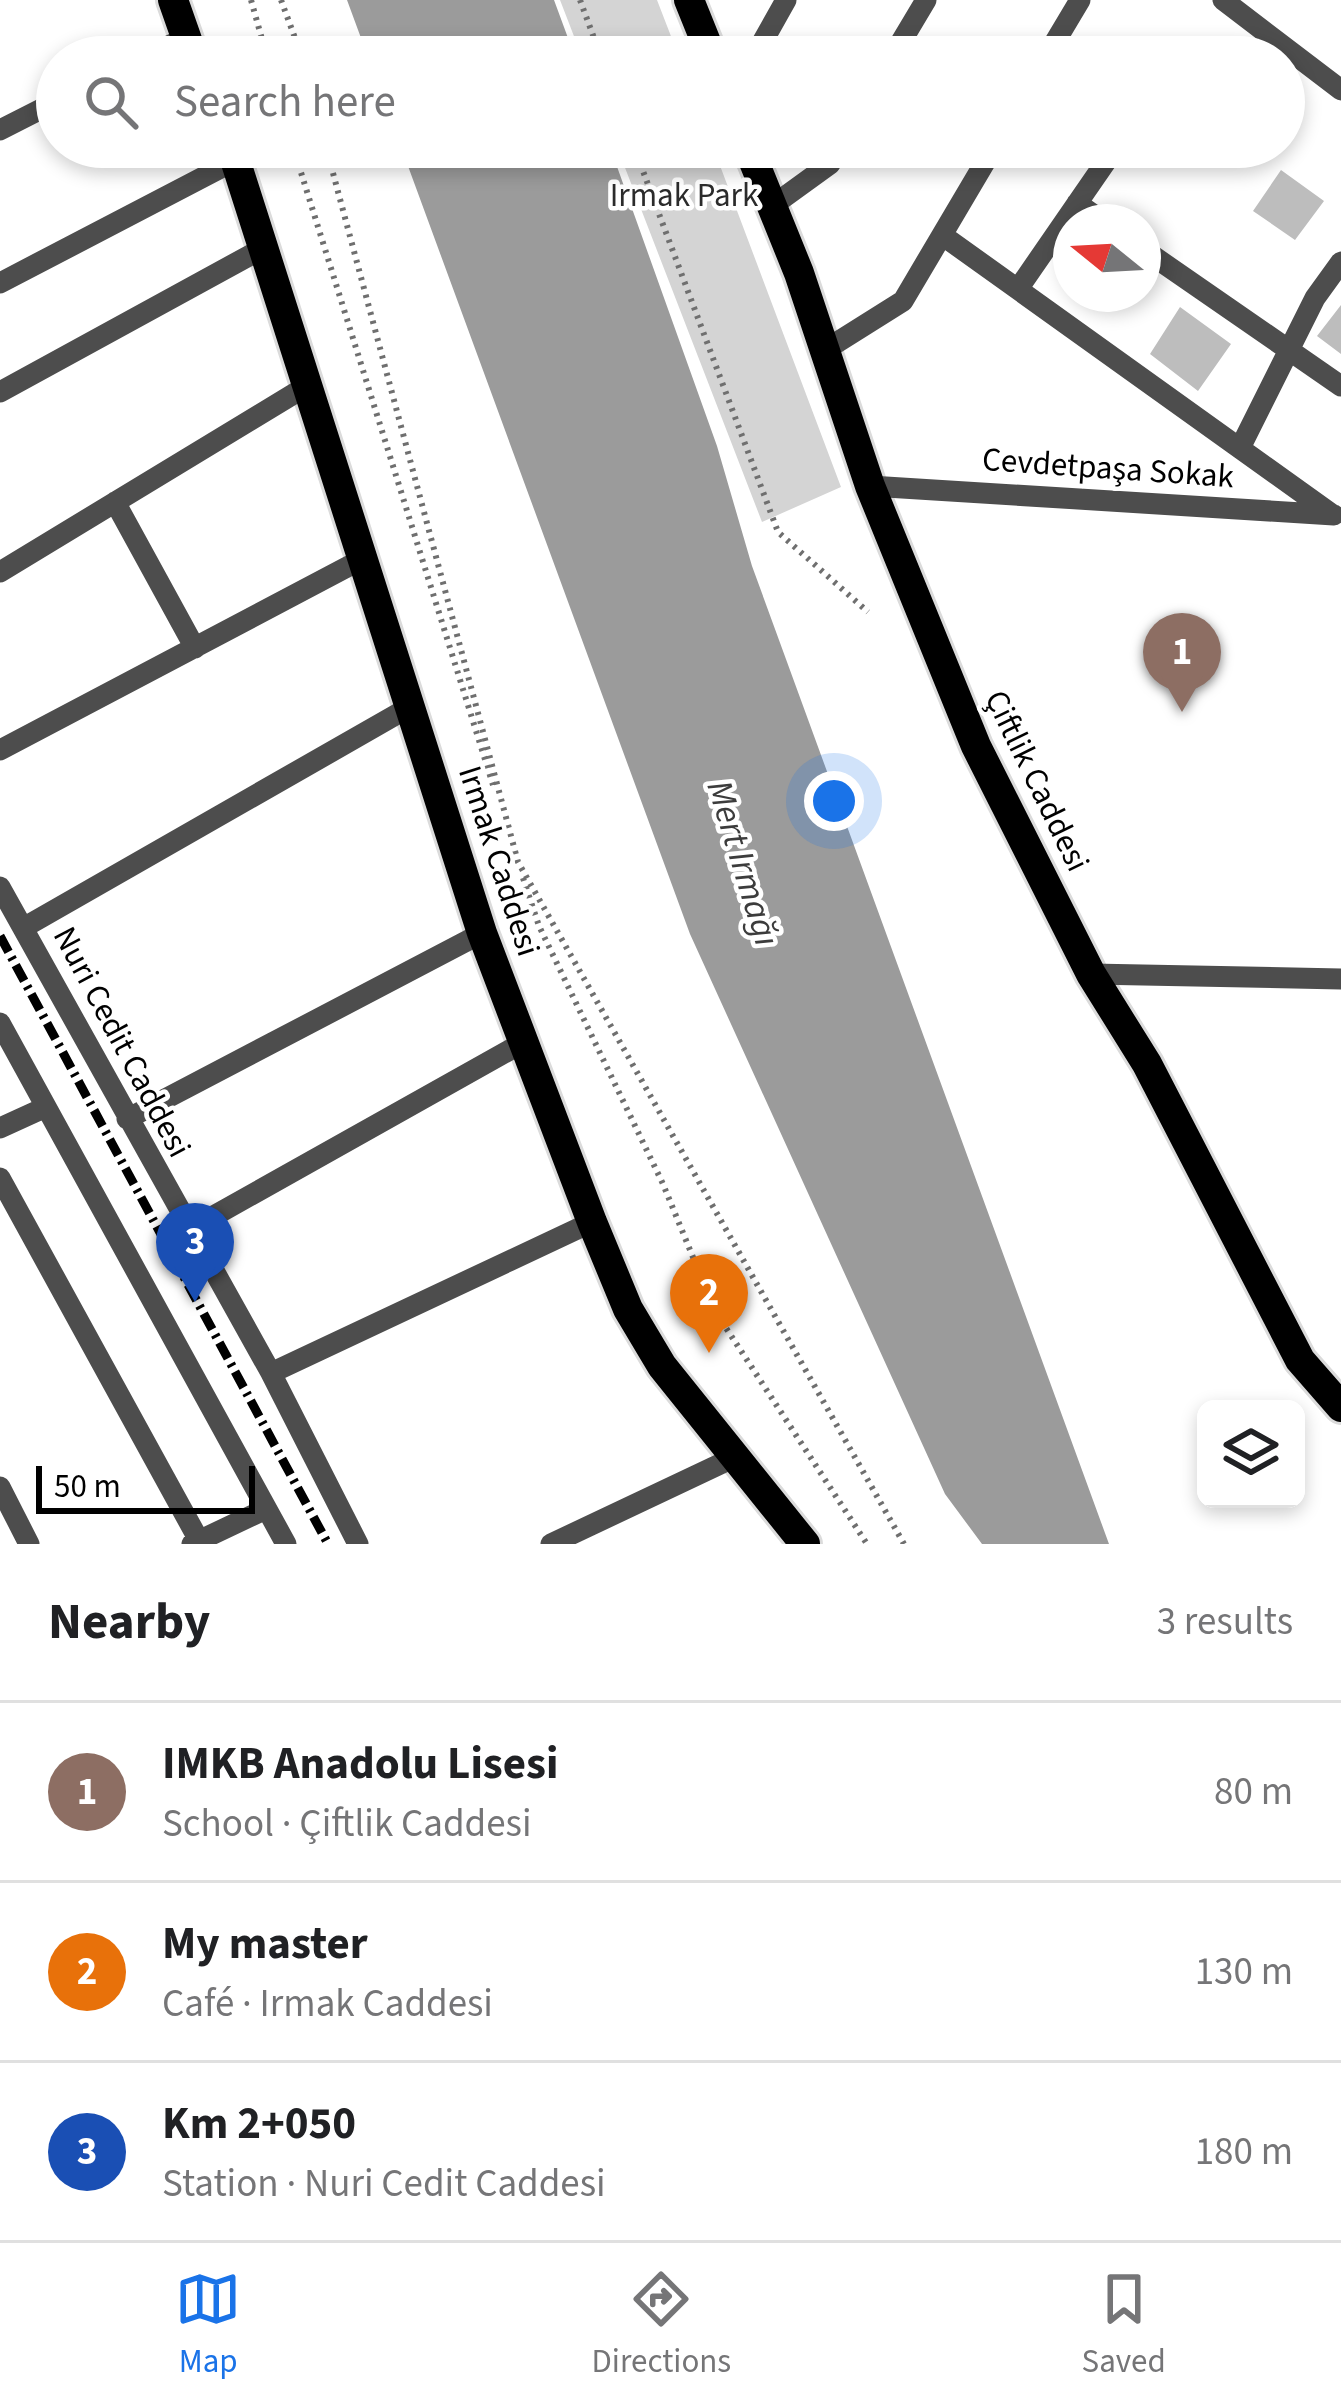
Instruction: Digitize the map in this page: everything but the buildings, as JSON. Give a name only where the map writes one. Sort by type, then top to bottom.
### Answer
[{"type":"main road","points":[[173,0],[185,36]]},
{"type":"main road","points":[[689,0],[704,36]]},
{"type":"main road","name":"Irmak Caddesi","points":[[238,168],[366,557],[482,933],[592,1222],[628,1309],[662,1366],[805,1544]]},
{"type":"main road","name":"Çiftlik Caddesi","points":[[757,168],[870,486],[976,746],[1090,974],[1147,1064],[1300,1360],[1341,1407]]},
{"type":"street","points":[[766,36],[787,0]]},
{"type":"street","points":[[905,36],[926,0]]},
{"type":"street","points":[[1059,36],[1080,0]]},
{"type":"street","points":[[1223,0],[1270,36]]},
{"type":"street","points":[[1305,63],[1341,90]]},
{"type":"street","points":[[0,130],[36,112]]},
{"type":"street","points":[[0,283],[206,168]]},
{"type":"street","points":[[772,206],[824,168]]},
{"type":"street","points":[[825,350],[903,301],[982,168]]},
{"type":"street","points":[[1018,289],[1101,168]]},
{"type":"street","points":[[942,235],[1337,515]]},
{"type":"street","points":[[0,392],[265,248]]},
{"type":"street","points":[[1161,261],[1341,386]]},
{"type":"street","points":[[1240,448],[1289,350],[1341,262]]},
{"type":"street","points":[[0,572],[310,384]]},
{"type":"street","name":"Cevdetpaşa Sokak","points":[[870,486],[1337,515]]},
{"type":"street","points":[[116,502],[195,648]]},
{"type":"street","points":[[0,750],[366,557]]},
{"type":"street","points":[[23,928],[413,705]]},
{"type":"street","name":"Nuri Cedit Caddesi","points":[[0,886],[187,1231],[271,1373],[358,1544]]},
{"type":"street","points":[[127,1119],[482,933]]},
{"type":"street","points":[[1090,974],[1341,979]]},
{"type":"street","points":[[0,1023],[286,1544]]},
{"type":"street","points":[[187,1231],[522,1043]]},
{"type":"street","points":[[0,1128],[46,1107]]},
{"type":"street","points":[[0,1178],[197,1543],[266,1509]]},
{"type":"street","points":[[271,1373],[592,1222]]},
{"type":"street","points":[[551,1544],[735,1457]]},
{"type":"street","points":[[0,1487],[29,1544]]},
{"type":"path","points":[[251,0],[261,36]]},
{"type":"path","points":[[281,0],[294,36]]},
{"type":"path","points":[[580,0],[593,36]]},
{"type":"path","points":[[299,168],[539,926],[663,1184],[715,1311],[867,1544]]},
{"type":"path","points":[[332,168],[518,862],[904,1544]]},
{"type":"path","points":[[642,168],[778,532],[868,612]]},
{"type":"green space","points":[[560,0],[657,0],[671,36],[574,36]]},
{"type":"green space","name":"Irmak Park","points":[[625,168],[721,168],[841,487],[762,522]]},
{"type":"water","points":[[347,0],[554,0],[567,36],[360,36]]},
{"type":"water","name":"Mert Irmağı","points":[[409,168],[618,168],[717,446],[752,566],[1109,1544],[982,1544],[945,1494],[690,934]]},
{"type":"railway","points":[[0,936],[328,1544]]},
{"type":"place","name":"IMKB Anadolu Lisesi","points":[[1182,712]]},
{"type":"place","name":"Km 2+050","points":[[195,1302]]},
{"type":"place","name":"My master","points":[[709,1353]]}]
